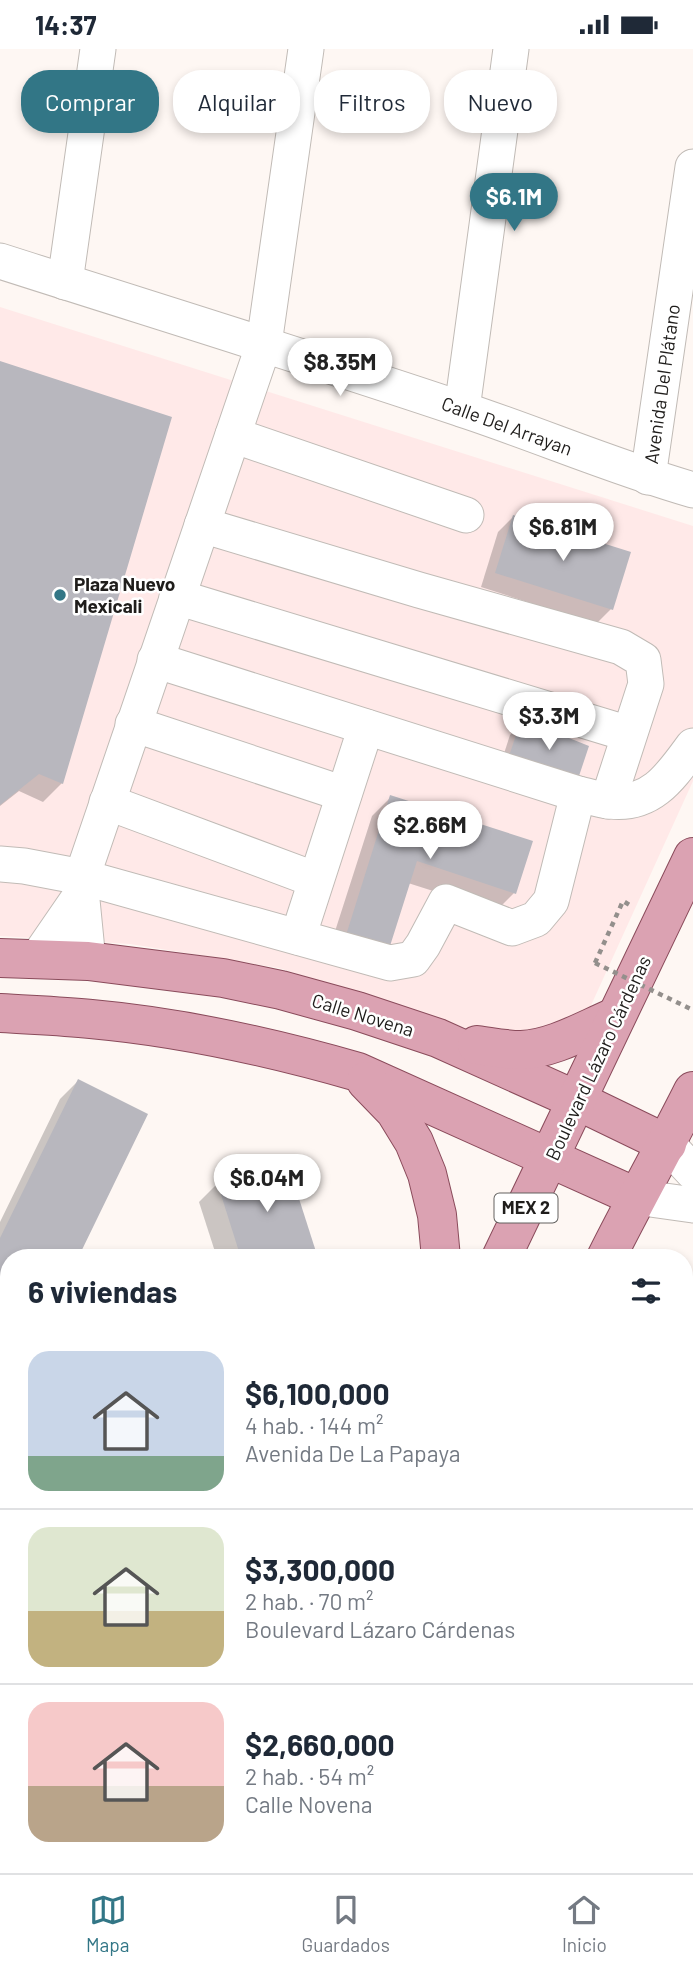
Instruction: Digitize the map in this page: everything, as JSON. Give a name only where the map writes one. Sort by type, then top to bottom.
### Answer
[{"type":"main road","name":"Boulevard Lázaro Cárdenas","points":[[506,1249],[693,857]]},
{"type":"main road","name":"Calle Novena","points":[[19,958],[88,961],[223,978],[357,1011],[438,1038],[667,1144]]},
{"type":"main road","points":[[0,992],[53,990],[72,980],[88,961]]},
{"type":"main road","points":[[0,1013],[92,1019],[185,1032],[358,1072],[636,1197]]},
{"type":"main road","points":[[438,1038],[524,1050],[550,1044],[615,1017]]},
{"type":"main road","points":[[358,1072],[395,1111],[414,1142],[427,1174],[437,1215],[440,1249]]},
{"type":"main road","points":[[610,1249],[693,1091]]},
{"type":"street","points":[[65,282],[98,49]]},
{"type":"street","points":[[88,961],[82,886],[107,802],[264,344],[306,49]]},
{"type":"street","points":[[462,409],[511,49]]},
{"type":"street","name":"Avenida Del Plátano","points":[[648,477],[693,167]]},
{"type":"street","name":"Calle Del Arrayan","points":[[0,261],[462,409],[648,477],[693,489]]},
{"type":"street","points":[[233,435],[466,516]]},
{"type":"street","points":[[0,865],[24,866],[82,886],[298,937],[390,963],[413,959],[424,945],[446,902],[512,928],[536,919],[551,901],[593,797],[629,734],[646,684],[643,660],[621,647],[202,525]]},
{"type":"street","points":[[177,597],[629,734]]},
{"type":"street","points":[[155,660],[593,797],[623,802],[652,794],[669,779],[693,746]]},
{"type":"street","points":[[134,724],[344,794]]},
{"type":"street","points":[[298,937],[366,727]]},
{"type":"street","points":[[107,802],[316,880]]},
{"type":"street","points":[[19,958],[82,886]]},
{"type":"street","name":"Calle Novena","points":[[667,1144],[693,1172]]},
{"type":"street","points":[[636,1197],[693,1205]]},
{"type":"path","points":[[622,901],[596,963],[693,1010]]},
{"type":"shaded area","points":[[0,307],[693,526],[693,781],[588,1012],[503,1040],[279,968],[130,944],[0,936]]},
{"type":"building","name":"Plaza Nuevo Mexicali","points":[[0,361],[172,417],[63,784],[39,774],[0,805]]},
{"type":"building","points":[[513,515],[631,552],[613,610],[495,573]]},
{"type":"building","points":[[520,723],[554,732],[589,746],[577,782],[508,759]]},
{"type":"building","points":[[390,795],[533,841],[516,894],[417,861],[390,946],[347,932]]},
{"type":"building","points":[[78,1079],[148,1114],[82,1249],[0,1249],[0,1238]]},
{"type":"building","points":[[286,1158],[315,1249],[238,1249],[217,1182]]},
{"type":"place","name":"Plaza Nuevo Mexicali","points":[[60,595]]}]
